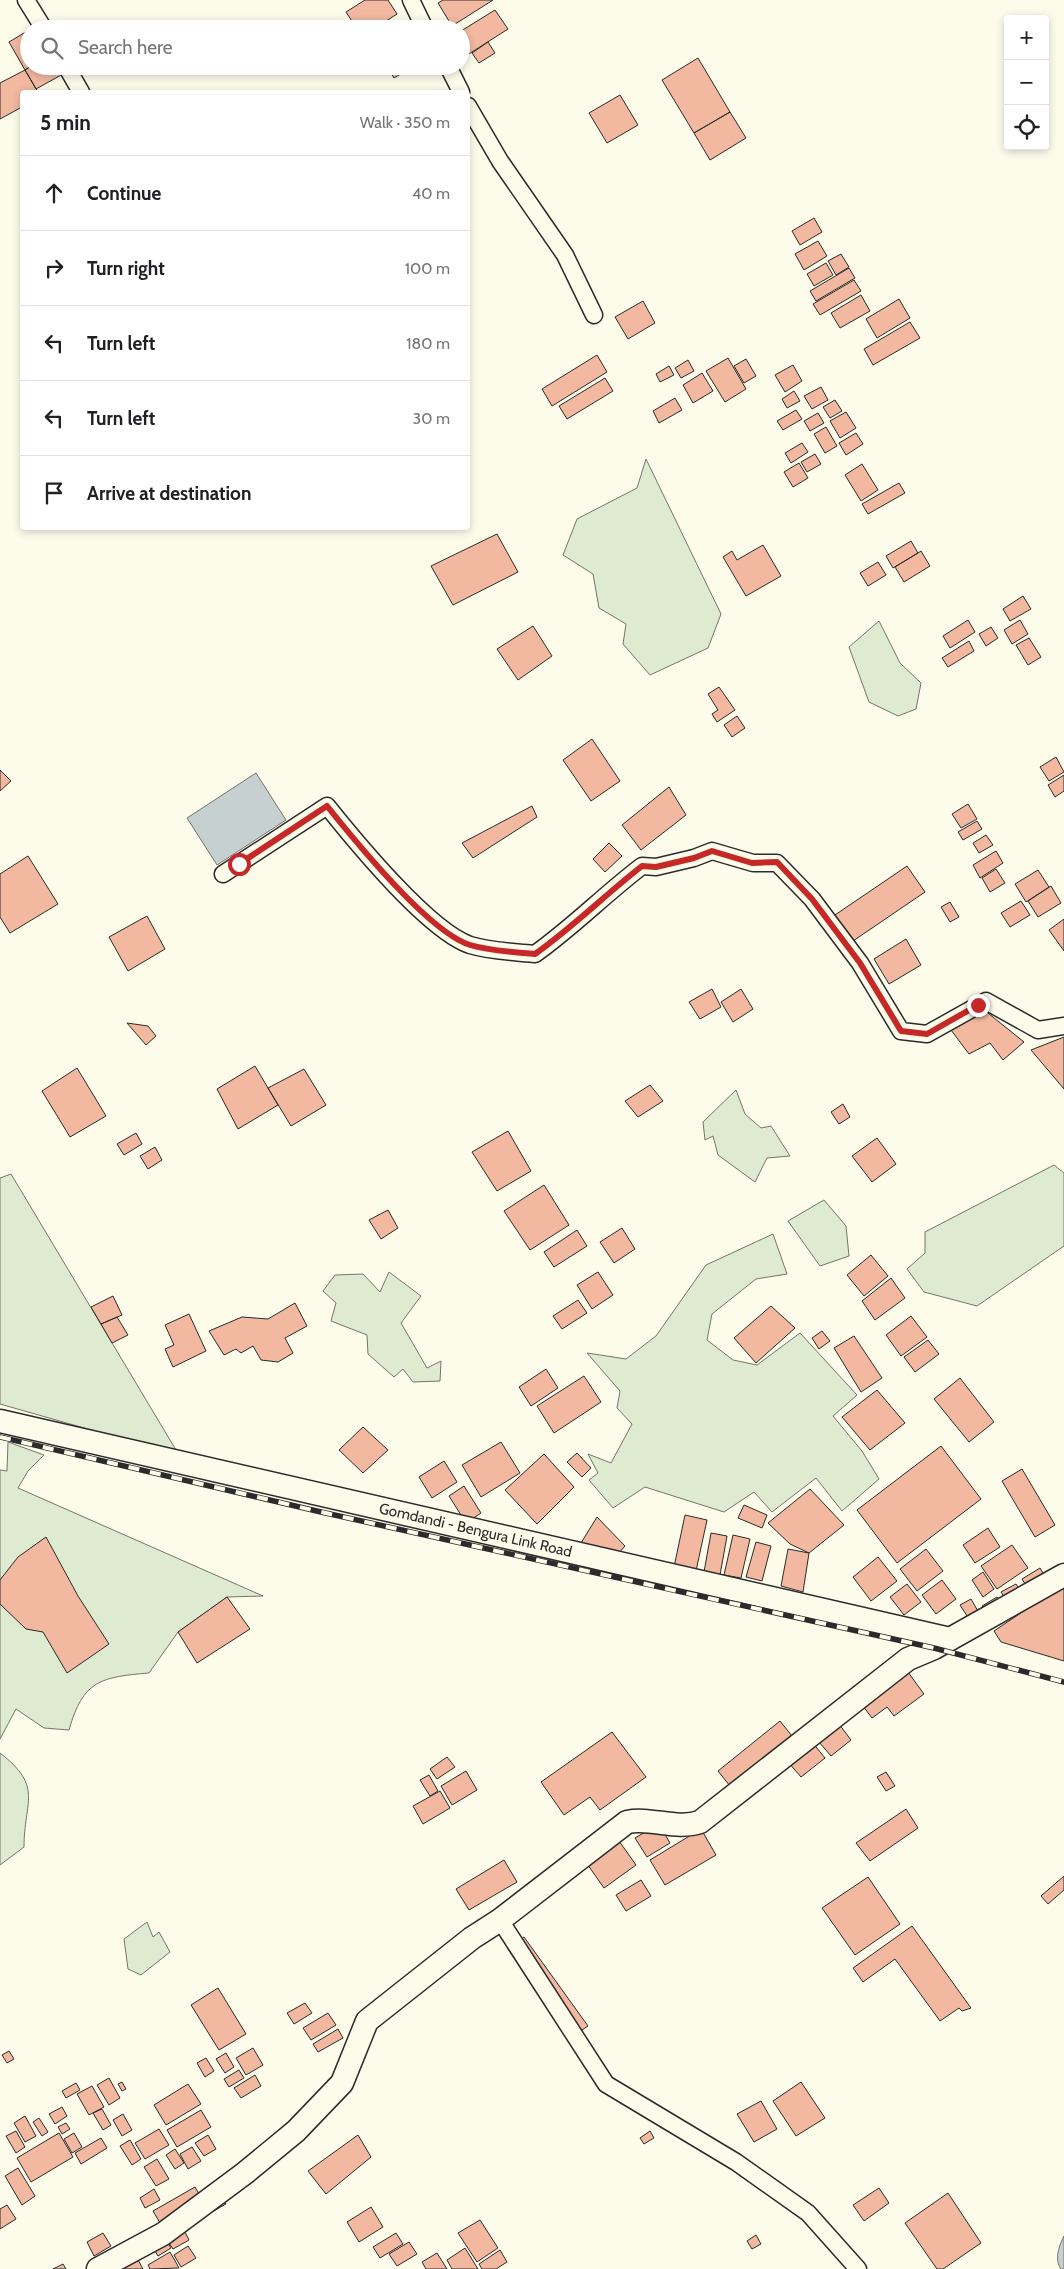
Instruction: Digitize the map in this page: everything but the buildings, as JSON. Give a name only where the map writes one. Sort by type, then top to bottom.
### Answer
[{"type":"main road","name":"Gomdandi - Bengura Link Road","points":[[0,1421],[950,1639]]},
{"type":"main road","points":[[98,2269],[163,2234],[245,2173],[296,2131],[342,2083],[368,2021],[472,1938],[500,1920],[626,1822],[636,1820],[684,1825],[700,1822],[908,1659],[950,1639],[1064,1575]]},
{"type":"street","points":[[26,0],[38,20]]},
{"type":"street","points":[[411,0],[421,20]]},
{"type":"street","points":[[71,75],[80,90]]},
{"type":"street","points":[[452,75],[460,90]]},
{"type":"street","points":[[470,109],[500,161],[565,255],[594,314]]},
{"type":"street","points":[[222,874],[327,806],[360,847],[422,912],[450,934],[469,945],[535,954],[560,936],[609,892],[642,866],[656,867],[694,858],[712,851],[752,863],[777,862],[812,899],[860,963],[901,1031],[927,1034],[986,1001],[1038,1030],[1064,1026]]},
{"type":"street","points":[[500,1920],[606,2084],[736,2162],[808,2213],[858,2269]]},
{"type":"green space","points":[[646,459],[721,614],[708,648],[650,675],[623,644],[626,624],[599,608],[593,574],[563,555],[577,519],[637,488]]},
{"type":"green space","points":[[879,621],[900,663],[921,683],[916,709],[898,716],[869,702],[849,647]]},
{"type":"green space","points":[[736,1090],[745,1114],[761,1128],[771,1126],[790,1156],[767,1158],[755,1182],[718,1155],[713,1136],[705,1140],[703,1122]]},
{"type":"green space","points":[[1054,1165],[1064,1173],[1064,1246],[977,1306],[924,1292],[907,1269],[925,1253],[925,1232]]},
{"type":"green space","points":[[11,1174],[179,1455],[0,1404],[0,1178]]},
{"type":"green space","points":[[824,1200],[846,1226],[849,1256],[820,1266],[788,1221]]},
{"type":"green space","points":[[773,1234],[787,1274],[756,1279],[712,1314],[707,1340],[733,1360],[757,1365],[800,1333],[857,1395],[833,1416],[862,1451],[879,1479],[842,1511],[816,1478],[772,1512],[754,1492],[724,1512],[645,1487],[613,1508],[589,1480],[598,1473],[588,1454],[611,1463],[632,1424],[617,1408],[620,1391],[587,1353],[626,1359],[656,1336],[706,1265]]},
{"type":"green space","points":[[389,1272],[421,1296],[401,1323],[427,1368],[441,1361],[440,1381],[413,1382],[403,1369],[394,1377],[368,1354],[367,1335],[331,1321],[336,1303],[323,1291],[335,1275],[363,1274],[380,1292]]},
{"type":"green space","points":[[8,1442],[44,1455],[28,1471],[18,1488],[263,1596],[227,1597],[178,1632],[149,1673],[118,1677],[96,1684],[81,1701],[74,1713],[69,1730],[44,1728],[16,1709],[0,1739],[0,1470],[7,1471]]},
{"type":"green space","points":[[0,1753],[14,1765],[22,1776],[27,1786],[28,1806],[24,1847],[0,1865]]},
{"type":"green space","points":[[147,1922],[153,1937],[159,1932],[170,1952],[141,1975],[128,1969],[124,1939]]},
{"type":"shaded area","points":[[256,773],[286,820],[217,865],[187,818]]},
{"type":"shaded area","points":[[1064,2236],[1064,2269],[1061,2269],[1058,2257],[1059,2248]]},
{"type":"railway","points":[[0,1437],[321,1512],[934,1648],[1064,1682]]},
{"type":"route","points":[[239,864],[327,806],[360,847],[422,912],[450,934],[469,945],[535,954],[560,936],[609,892],[642,866],[656,867],[694,858],[712,851],[752,863],[777,862],[812,899],[860,963],[901,1031],[927,1034],[978,1005]]}]
